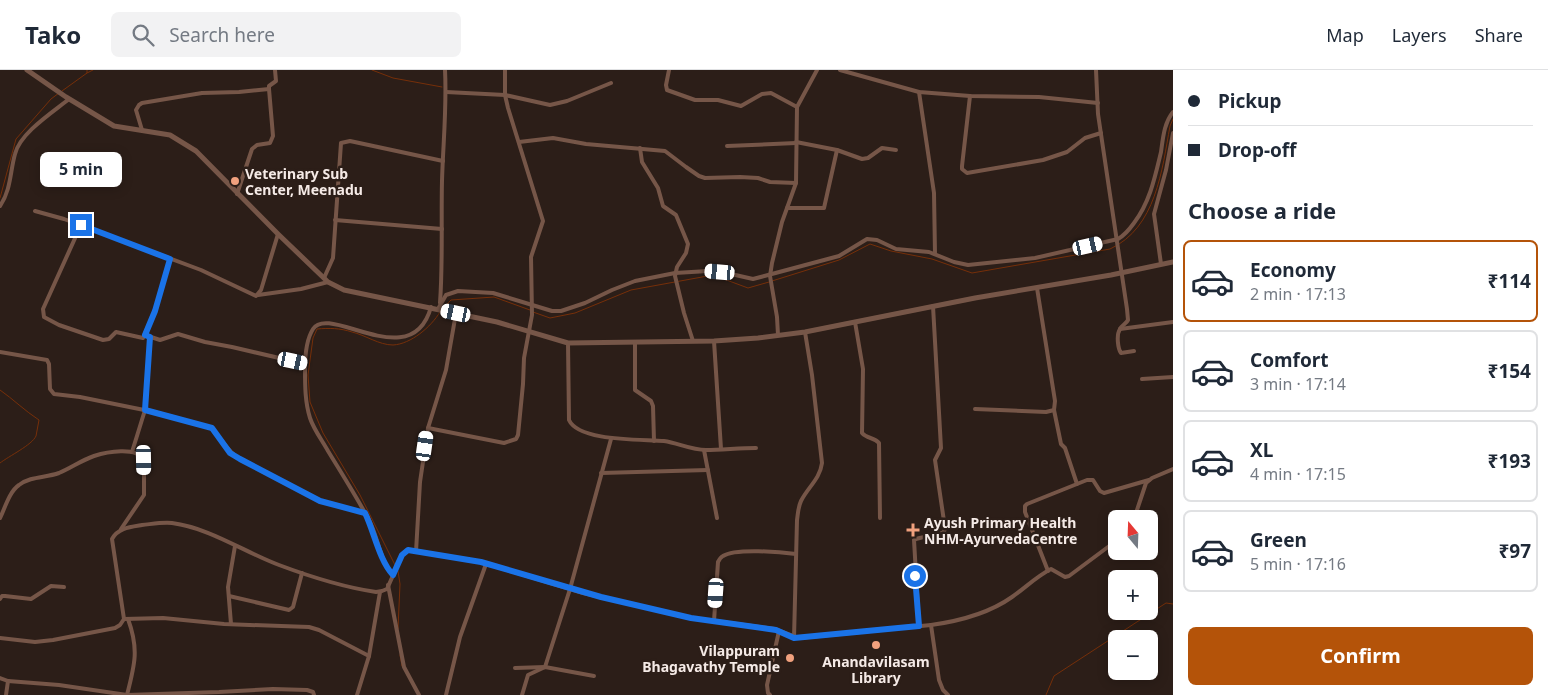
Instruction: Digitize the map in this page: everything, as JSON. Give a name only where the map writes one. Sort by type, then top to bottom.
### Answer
[{"type":"street","points":[[27,70],[114,126],[170,135],[188,145],[326,280],[344,290],[497,322],[568,343],[714,341],[806,332],[933,306],[1173,262]]},
{"type":"street","points":[[237,194],[252,148],[269,143],[273,137],[268,89],[276,81],[275,70]]},
{"type":"street","points":[[440,309],[445,70]]},
{"type":"street","points":[[428,428],[504,443],[516,439],[522,400],[523,363],[532,315],[531,257],[543,222],[505,95],[505,70]]},
{"type":"street","points":[[668,70],[667,90],[695,100],[718,100],[741,106],[762,94],[771,93],[797,107]]},
{"type":"street","points":[[778,335],[770,275],[775,247],[796,182],[797,107],[817,70]]},
{"type":"street","points":[[840,70],[919,92],[970,96],[1039,97],[1098,103]]},
{"type":"street","points":[[1096,70],[1101,133],[1118,240],[1128,320],[1118,334],[1120,352],[1134,352]]},
{"type":"street","points":[[446,92],[505,95],[550,105],[567,101],[612,83]]},
{"type":"street","points":[[142,130],[136,110],[142,103],[202,92],[238,92],[268,89]]},
{"type":"street","points":[[919,92],[934,193],[935,254]]},
{"type":"street","points":[[970,96],[962,166],[967,173],[1043,160],[1066,152],[1084,138],[1101,133]]},
{"type":"street","points":[[0,206],[5,198],[12,177],[15,153],[18,146],[46,117],[68,98]]},
{"type":"street","points":[[440,309],[446,295],[458,291],[493,293],[552,311],[570,309],[635,282],[676,274],[708,272],[731,274],[753,279],[839,256],[867,239],[877,240],[896,249],[929,252],[961,264],[984,264],[1035,258],[1118,240],[1126,234],[1147,203],[1154,183],[1166,126],[1173,112]]},
{"type":"street","points":[[1161,264],[1154,214],[1166,170],[1173,133]]},
{"type":"street","points":[[519,142],[553,138],[586,144],[666,151],[686,167],[705,178],[758,178],[770,182],[796,182]]},
{"type":"street","points":[[326,280],[332,258],[340,152],[343,142],[350,141],[443,161]]},
{"type":"street","points":[[727,146],[796,142],[837,150],[866,159],[882,148],[896,150]]},
{"type":"street","points":[[640,148],[642,162],[658,188],[663,206],[676,215],[688,244],[686,253],[676,267],[676,285],[693,341]]},
{"type":"street","points":[[787,208],[824,208],[837,150]]},
{"type":"street","points":[[35,211],[81,225],[201,270],[254,296],[301,289],[326,280]]},
{"type":"street","points":[[335,220],[442,229]]},
{"type":"street","points":[[81,225],[43,309],[43,315],[59,325],[103,340],[108,339],[116,332],[141,339],[145,335],[155,311],[170,259]]},
{"type":"street","points":[[258,296],[278,234]]},
{"type":"street","points":[[1037,288],[1055,401],[1054,410],[1061,444],[1065,448],[1077,484]]},
{"type":"street","points":[[919,626],[914,540],[920,537],[940,535],[944,532],[945,528],[935,460],[941,448],[933,306]]},
{"type":"street","points":[[393,573],[383,558],[365,513],[314,426],[305,395],[305,364],[312,329],[317,325],[323,323],[338,325],[380,336],[397,338],[409,335],[417,330],[427,320],[431,307]]},
{"type":"street","points":[[416,552],[420,482],[428,428],[446,370],[456,313]]},
{"type":"street","points":[[855,322],[863,369],[862,433],[864,436],[876,439],[879,443],[880,518]]},
{"type":"street","points":[[1120,329],[1173,322]]},
{"type":"street","points":[[794,638],[799,507],[806,492],[821,473],[822,464],[806,332]]},
{"type":"street","points":[[145,335],[163,340],[178,334],[205,342],[232,346],[305,364]]},
{"type":"street","points":[[132,452],[145,410],[150,337]]},
{"type":"street","points":[[714,341],[721,449]]},
{"type":"street","points":[[635,342],[635,390],[651,401],[653,406],[654,441]]},
{"type":"street","points":[[568,343],[569,420],[578,430],[611,439],[671,443],[704,450],[756,448]]},
{"type":"street","points":[[0,352],[48,361],[50,389],[54,394],[80,397],[145,410],[212,428],[230,453],[240,459],[320,501],[365,513]]},
{"type":"street","points":[[1142,379],[1173,378]]},
{"type":"street","points":[[975,409],[1046,412],[1054,410]]},
{"type":"street","points":[[522,695],[528,675],[545,667],[570,589],[611,439]]},
{"type":"street","points":[[704,450],[717,518]]},
{"type":"street","points":[[0,518],[13,491],[26,480],[57,473],[96,455],[139,453],[144,460],[144,495],[111,542],[126,619],[135,644],[136,656],[127,695]]},
{"type":"street","points":[[1048,571],[1025,512],[1025,506],[1087,480],[1093,480],[1100,491],[1104,493],[1148,480],[1173,468]]},
{"type":"street","points":[[601,473],[708,470]]},
{"type":"street","points":[[1137,510],[1148,480]]},
{"type":"street","points":[[120,531],[131,527],[173,523],[199,529],[277,564],[302,573],[335,584],[380,592],[385,590],[402,555],[407,550],[486,564],[570,589],[691,618],[779,631],[794,638],[957,621],[991,610],[1010,599],[1048,571],[1054,570],[1065,577],[1068,576],[1108,547]]},
{"type":"street","points":[[231,624],[229,575],[235,546]]},
{"type":"street","points":[[714,621],[718,562],[723,556],[733,553],[756,552],[796,554]]},
{"type":"street","points":[[446,695],[460,637],[486,564]]},
{"type":"street","points":[[229,596],[289,610],[293,607],[302,573]]},
{"type":"street","points":[[388,585],[404,667],[419,695]]},
{"type":"street","points":[[0,599],[2,596],[31,599],[50,586],[64,586]]},
{"type":"street","points":[[357,695],[369,656],[380,592]]},
{"type":"street","points":[[0,638],[34,642],[53,640],[115,628],[126,619],[163,618],[231,624],[309,627],[319,630],[369,656]]},
{"type":"street","points":[[931,625],[939,680],[943,690],[948,695]]},
{"type":"street","points":[[770,695],[767,685],[779,631]]},
{"type":"street","points":[[515,668],[545,667],[594,676]]},
{"type":"street","points":[[0,678],[8,681],[59,685],[127,695],[273,689],[307,690],[313,692],[314,695]]},
{"type":"street","points":[[6,695],[8,681]]},
{"type":"waterway","points":[[62,91],[87,73],[87,70]]},
{"type":"waterway","points":[[87,73],[93,70]]},
{"type":"waterway","points":[[372,70],[393,78],[442,87]]},
{"type":"waterway","points":[[0,198],[16,139],[51,99],[59,93]]},
{"type":"waterway","points":[[772,281],[839,260],[870,244],[891,251],[932,259],[972,273],[1110,249],[1138,227],[1147,212],[1160,179],[1173,119]]},
{"type":"waterway","points":[[533,312],[550,318],[575,313],[631,290],[713,275],[748,288],[769,282]]},
{"type":"waterway","points":[[442,309],[451,300],[494,297],[530,310]]},
{"type":"waterway","points":[[396,567],[360,495],[323,433],[310,402],[308,375],[313,338],[317,329],[334,329],[357,333],[383,343],[400,344],[420,334],[440,312]]},
{"type":"waterway","points":[[0,390],[39,420],[34,439],[0,463]]},
{"type":"waterway","points":[[398,571],[400,584],[398,629]]},
{"type":"waterway","points":[[1046,695],[1054,676],[1166,603],[1173,604]]},
{"type":"waterway","points":[[400,655],[402,666]]},
{"type":"place","name":"Veterinary Sub Center, Meenadu","points":[[235,181]]},
{"type":"place","name":"Ayush Primary Health NHM-AyurvedaCentre","points":[[913,530]]},
{"type":"place","name":"Anandavilasam Library","points":[[876,645]]},
{"type":"place","name":"Vilappuram Bhagavathy Temple","points":[[790,658]]},
{"type":"route","points":[[81,225],[170,259],[155,311],[145,335],[150,337],[145,410],[212,428],[222,444],[234,456],[320,501],[365,513],[383,558],[393,575],[402,555],[408,550],[481,562],[583,592],[691,618],[776,630],[794,638],[919,626],[915,576]]}]
